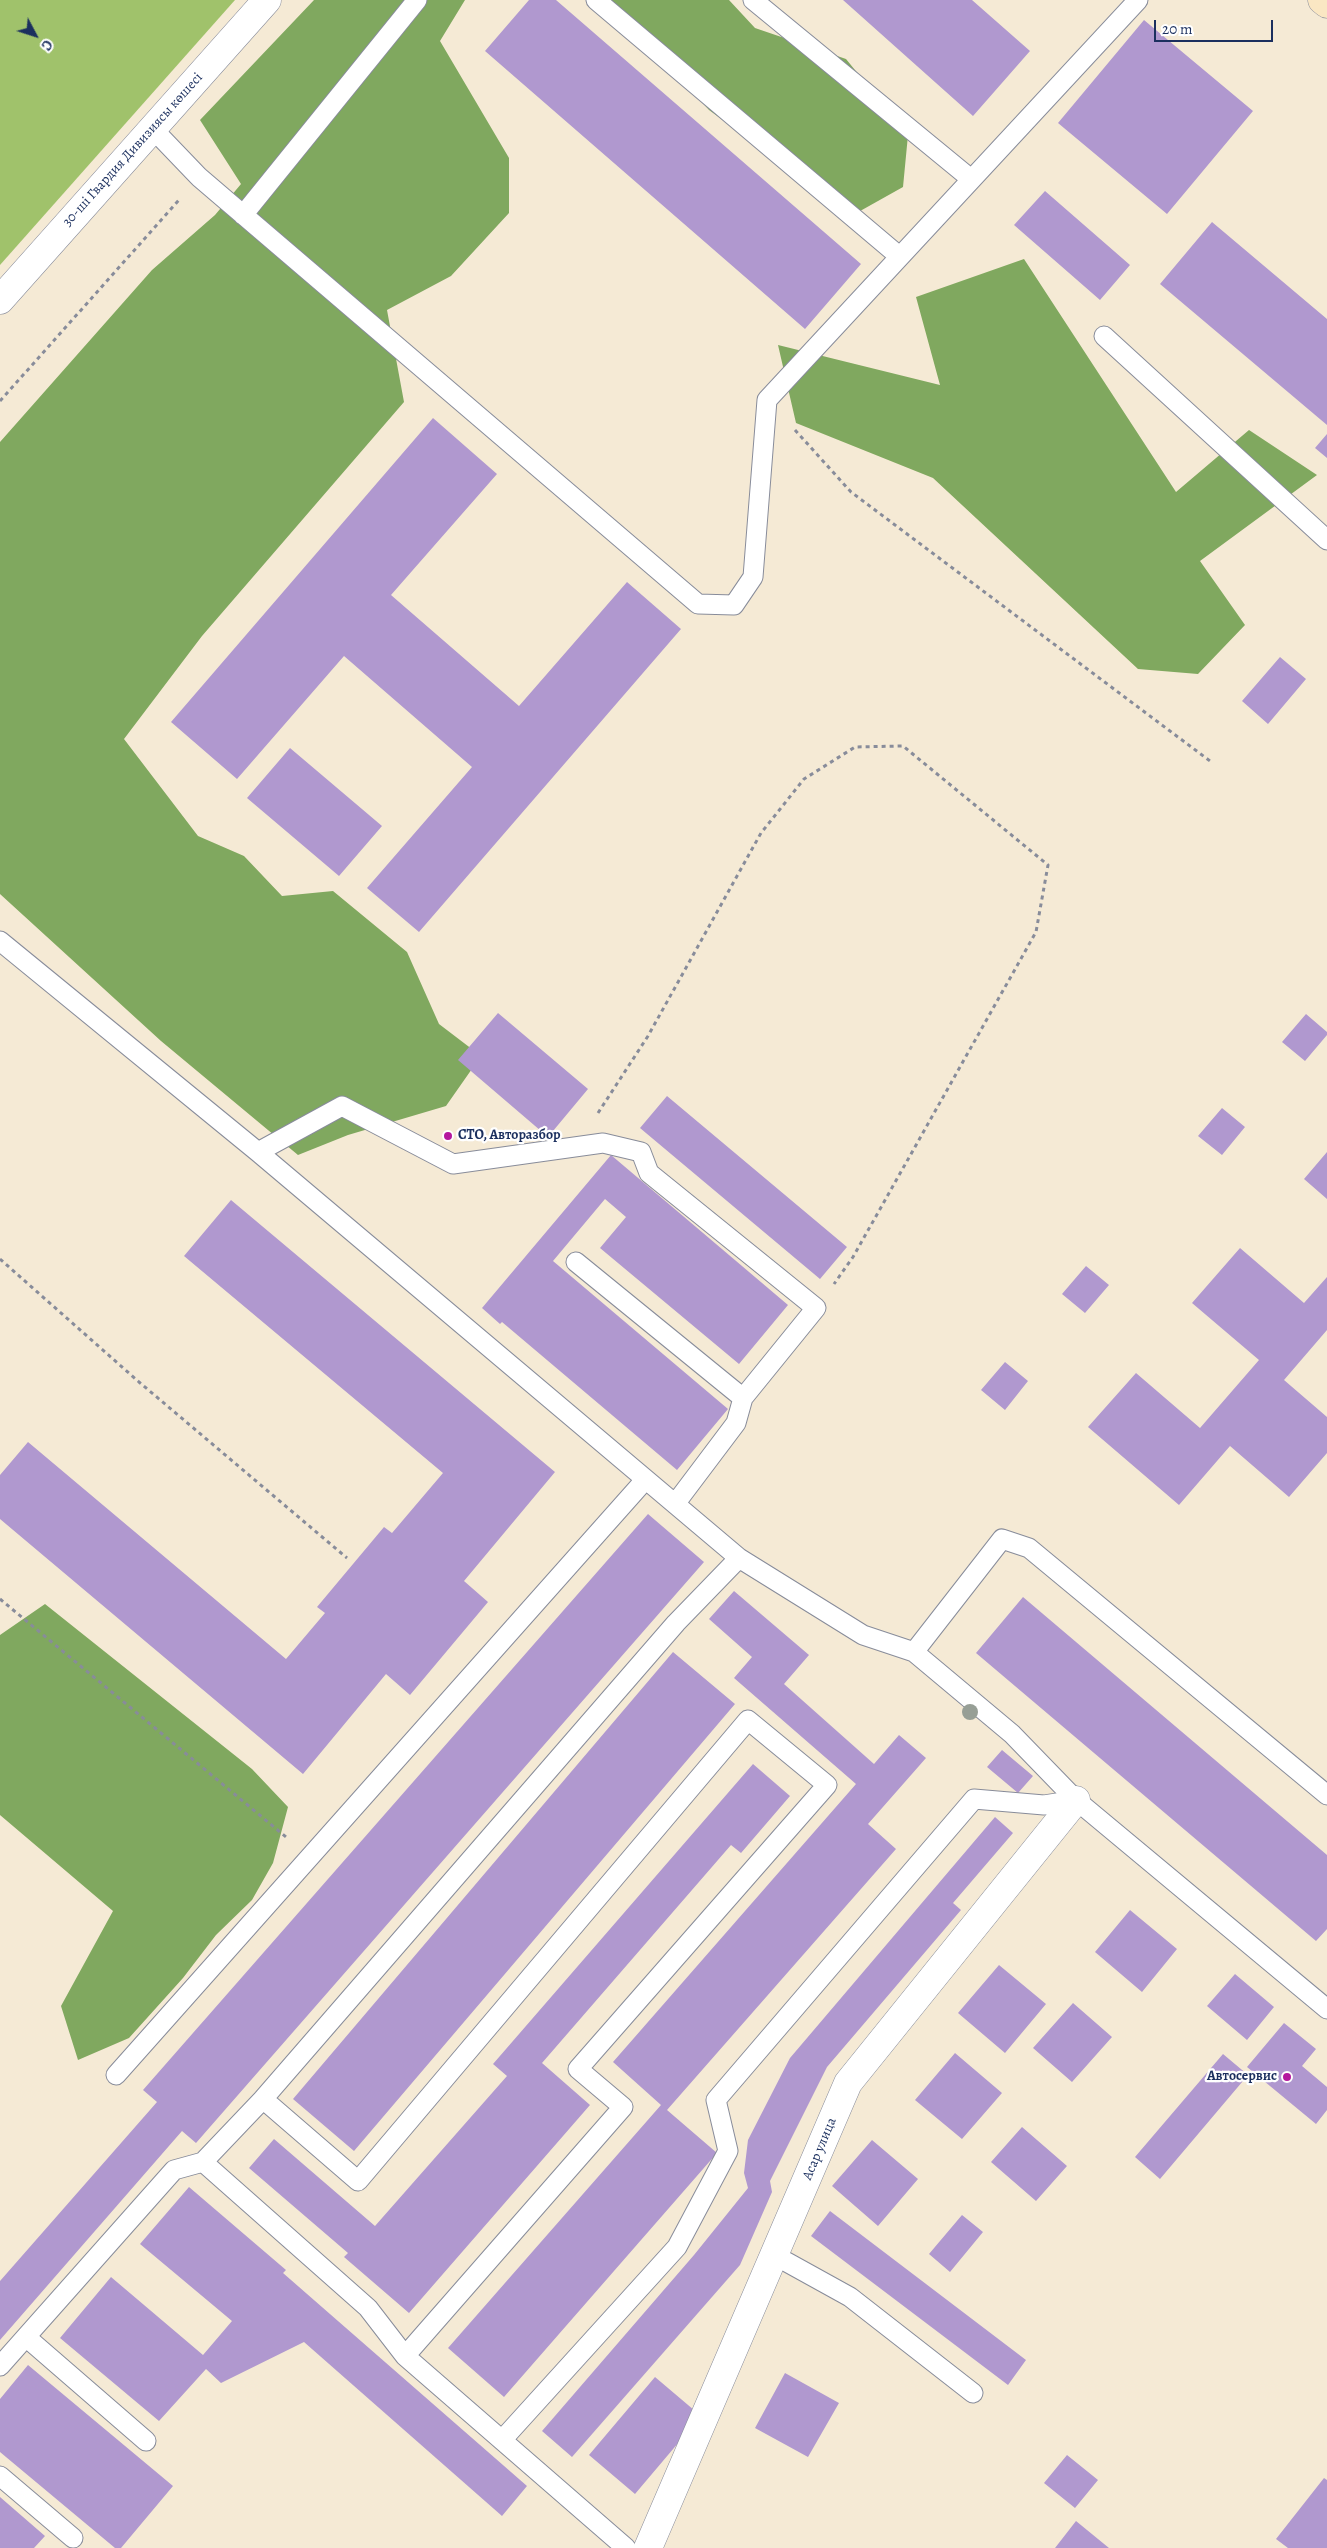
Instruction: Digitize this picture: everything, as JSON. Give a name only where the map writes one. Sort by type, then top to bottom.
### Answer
[{"type":"main road","points":[[1322,0],[1327,4]]},
{"type":"street","name":"30-ші Гвардия Дивизиясы көшесі","points":[[0,300],[267,0]]},
{"type":"street","name":"Асар улица","points":[[648,2548],[848,2083],[1076,1800]]},
{"type":"lane","points":[[243,214],[417,0]]},
{"type":"lane","points":[[596,0],[899,256]]},
{"type":"lane","points":[[753,0],[971,179]]},
{"type":"lane","points":[[152,128],[199,177],[698,604],[734,605],[753,577],[767,400],[1138,0]]},
{"type":"lane","points":[[1104,336],[1327,540]]},
{"type":"lane","points":[[0,941],[258,1152],[739,1558],[863,1635],[914,1652],[1012,1734],[1076,1800],[1327,2009]]},
{"type":"lane","points":[[258,1152],[342,1106],[453,1164],[603,1143],[641,1152],[649,1173],[816,1308],[743,1398],[736,1423],[675,1504]]},
{"type":"lane","points":[[576,1262],[743,1398]]},
{"type":"lane","points":[[116,2075],[645,1480]]},
{"type":"lane","points":[[914,1652],[1002,1539],[1029,1548],[1327,1795]]},
{"type":"lane","points":[[0,2366],[174,2170],[203,2162],[262,2099],[676,1623],[739,1558]]},
{"type":"lane","points":[[262,2099],[358,2181],[748,1720],[827,1785],[578,2069],[624,2107],[405,2356]]},
{"type":"lane","points":[[502,2440],[677,2247],[728,2151],[716,2100],[974,1799],[1044,1805],[1076,1800]]},
{"type":"lane","points":[[203,2162],[368,2308],[405,2356],[626,2548]]},
{"type":"lane","points":[[774,2255],[850,2297],[973,2393]]},
{"type":"lane","points":[[26,2337],[146,2440]]},
{"type":"lane","points":[[0,2476],[72,2538]]},
{"type":"path","points":[[0,401],[199,177]]},
{"type":"path","points":[[767,400],[851,492],[1210,761]]},
{"type":"path","points":[[577,1147],[648,1036],[761,833],[804,779],[855,747],[903,746],[1048,866],[1036,932],[853,1257],[816,1308]]},
{"type":"path","points":[[0,1258],[139,1382],[347,1558]]},
{"type":"path","points":[[0,1599],[310,1857]]},
{"type":"green space","points":[[0,0],[235,0],[0,265]]},
{"type":"green space","points":[[314,0],[465,0],[440,41],[509,158],[509,213],[451,276],[387,310],[404,402],[202,636],[124,739],[198,836],[244,856],[282,896],[333,891],[407,952],[439,1024],[481,1056],[446,1106],[348,1135],[298,1155],[161,1041],[0,894],[0,442],[152,270],[215,215],[241,184],[200,120]]},
{"type":"green space","points":[[608,0],[729,0],[755,28],[846,59],[908,135],[903,187],[853,215],[709,110]]},
{"type":"green space","points":[[1024,259],[1176,492],[1249,430],[1317,475],[1200,561],[1245,625],[1198,674],[1138,669],[933,478],[796,423],[778,345],[940,385],[916,297]]},
{"type":"green space","points":[[45,1604],[252,1769],[288,1807],[273,1863],[252,1900],[216,1935],[183,1978],[129,2038],[78,2060],[61,2006],[113,1911],[0,1815],[0,1635]]},
{"type":"building","points":[[529,0],[556,0],[861,264],[805,329],[485,51]]},
{"type":"building","points":[[843,0],[972,0],[1030,51],[973,116]]},
{"type":"building","points":[[1144,20],[1253,111],[1167,214],[1058,123]]},
{"type":"building","points":[[1045,191],[1130,265],[1100,300],[1014,225]]},
{"type":"building","points":[[1212,222],[1327,319],[1327,425],[1160,284]]},
{"type":"building","points":[[433,418],[497,474],[391,595],[519,706],[627,582],[681,629],[419,932],[367,888],[472,767],[344,656],[237,779],[171,722]]},
{"type":"building","points":[[1327,434],[1327,458],[1315,448]]},
{"type":"building","points":[[1280,657],[1306,679],[1268,724],[1242,701]]},
{"type":"building","points":[[290,748],[382,826],[339,876],[247,798]]},
{"type":"building","points":[[498,1013],[588,1089],[548,1137],[458,1060]]},
{"type":"building","points":[[1306,1014],[1327,1032],[1327,1035],[1305,1061],[1282,1042]]},
{"type":"building","points":[[667,1096],[847,1247],[820,1279],[640,1128]]},
{"type":"building","points":[[1222,1108],[1245,1127],[1222,1155],[1198,1136]]},
{"type":"building","points":[[1327,1152],[1327,1199],[1304,1179]]},
{"type":"building","points":[[611,1155],[788,1305],[739,1364],[600,1248],[626,1217],[605,1199],[553,1261],[728,1409],[677,1470],[502,1322],[500,1324],[482,1308]]},
{"type":"building","points":[[231,1200],[555,1472],[464,1581],[488,1602],[410,1695],[386,1674],[303,1774],[0,1519],[0,1475],[28,1442],[286,1659],[325,1613],[317,1607],[384,1527],[392,1533],[443,1473],[184,1256]]},
{"type":"building","points":[[1240,1248],[1304,1303],[1327,1277],[1327,1330],[1284,1380],[1327,1417],[1327,1453],[1289,1497],[1230,1446],[1179,1505],[1088,1427],[1136,1373],[1200,1428],[1259,1360],[1192,1303]]},
{"type":"building","points":[[1086,1266],[1109,1285],[1085,1313],[1062,1294]]},
{"type":"building","points":[[1005,1362],[1028,1381],[1005,1410],[981,1390]]},
{"type":"building","points":[[648,1514],[704,1562],[196,2143],[182,2131],[0,2340],[0,2281],[157,2102],[143,2090]]},
{"type":"building","points":[[734,1591],[809,1655],[784,1684],[874,1764],[899,1735],[926,1758],[868,1824],[896,1849],[667,2110],[717,2153],[504,2397],[448,2348],[661,2105],[613,2062],[856,1784],[734,1678],[752,1657],[709,1619]]},
{"type":"building","points":[[1023,1597],[1327,1855],[1327,1929],[1316,1941],[976,1653]]},
{"type":"building","points":[[673,1652],[735,1704],[354,2151],[293,2099]]},
{"type":"building","points":[[1002,1750],[1033,1776],[1018,1793],[987,1767]]},
{"type":"building","points":[[753,1764],[790,1796],[741,1853],[731,1845],[542,2063],[590,2105],[409,2313],[344,2257],[348,2253],[249,2168],[274,2139],[375,2226],[507,2076],[493,2064]]},
{"type":"building","points":[[995,1817],[1013,1833],[953,1903],[961,1910],[827,2067],[770,2181],[772,2192],[740,2265],[572,2457],[542,2431],[694,2255],[748,2188],[744,2173],[748,2140],[790,2058]]},
{"type":"building","points":[[1130,1910],[1177,1949],[1142,1992],[1095,1952]]},
{"type":"building","points":[[999,1965],[1046,2004],[1005,2053],[958,2013]]},
{"type":"building","points":[[1235,1974],[1274,2007],[1247,2040],[1207,2006]]},
{"type":"building","points":[[1073,2003],[1112,2037],[1072,2082],[1033,2048]]},
{"type":"building","name":"Автосервис","points":[[1284,2023],[1316,2049],[1302,2066],[1327,2087],[1327,2110],[1316,2124],[1247,2067]]},
{"type":"building","points":[[955,2053],[1002,2093],[962,2139],[915,2100]]},
{"type":"building","points":[[1223,2054],[1248,2075],[1160,2179],[1135,2157]]},
{"type":"building","points":[[1022,2127],[1067,2166],[1036,2201],[991,2162]]},
{"type":"building","points":[[872,2140],[918,2179],[878,2226],[832,2186]]},
{"type":"building","points":[[189,2187],[286,2270],[283,2273],[527,2486],[502,2516],[304,2342],[221,2383],[206,2369],[159,2421],[60,2338],[111,2277],[203,2355],[232,2321],[140,2244]]},
{"type":"building","points":[[830,2211],[1026,2360],[1008,2385],[811,2236]]},
{"type":"building","points":[[962,2215],[983,2232],[950,2272],[929,2254]]},
{"type":"building","points":[[28,2365],[173,2486],[121,2548],[115,2548],[0,2452],[0,2399]]},
{"type":"building","points":[[785,2373],[839,2403],[808,2457],[755,2428]]},
{"type":"building","points":[[655,2377],[701,2416],[635,2494],[589,2455]]},
{"type":"building","points":[[1067,2455],[1098,2480],[1075,2508],[1044,2483]]},
{"type":"building","points":[[1324,2478],[1327,2480],[1327,2548],[1288,2548],[1276,2539]]},
{"type":"building","points":[[0,2497],[45,2536],[34,2548],[0,2548]]},
{"type":"building","points":[[1076,2521],[1109,2548],[1055,2548]]},
{"type":"place","name":"СТО, Авторазбор","points":[[448,1136]]},
{"type":"place","name":"Автосервис","points":[[1287,2077]]}]
